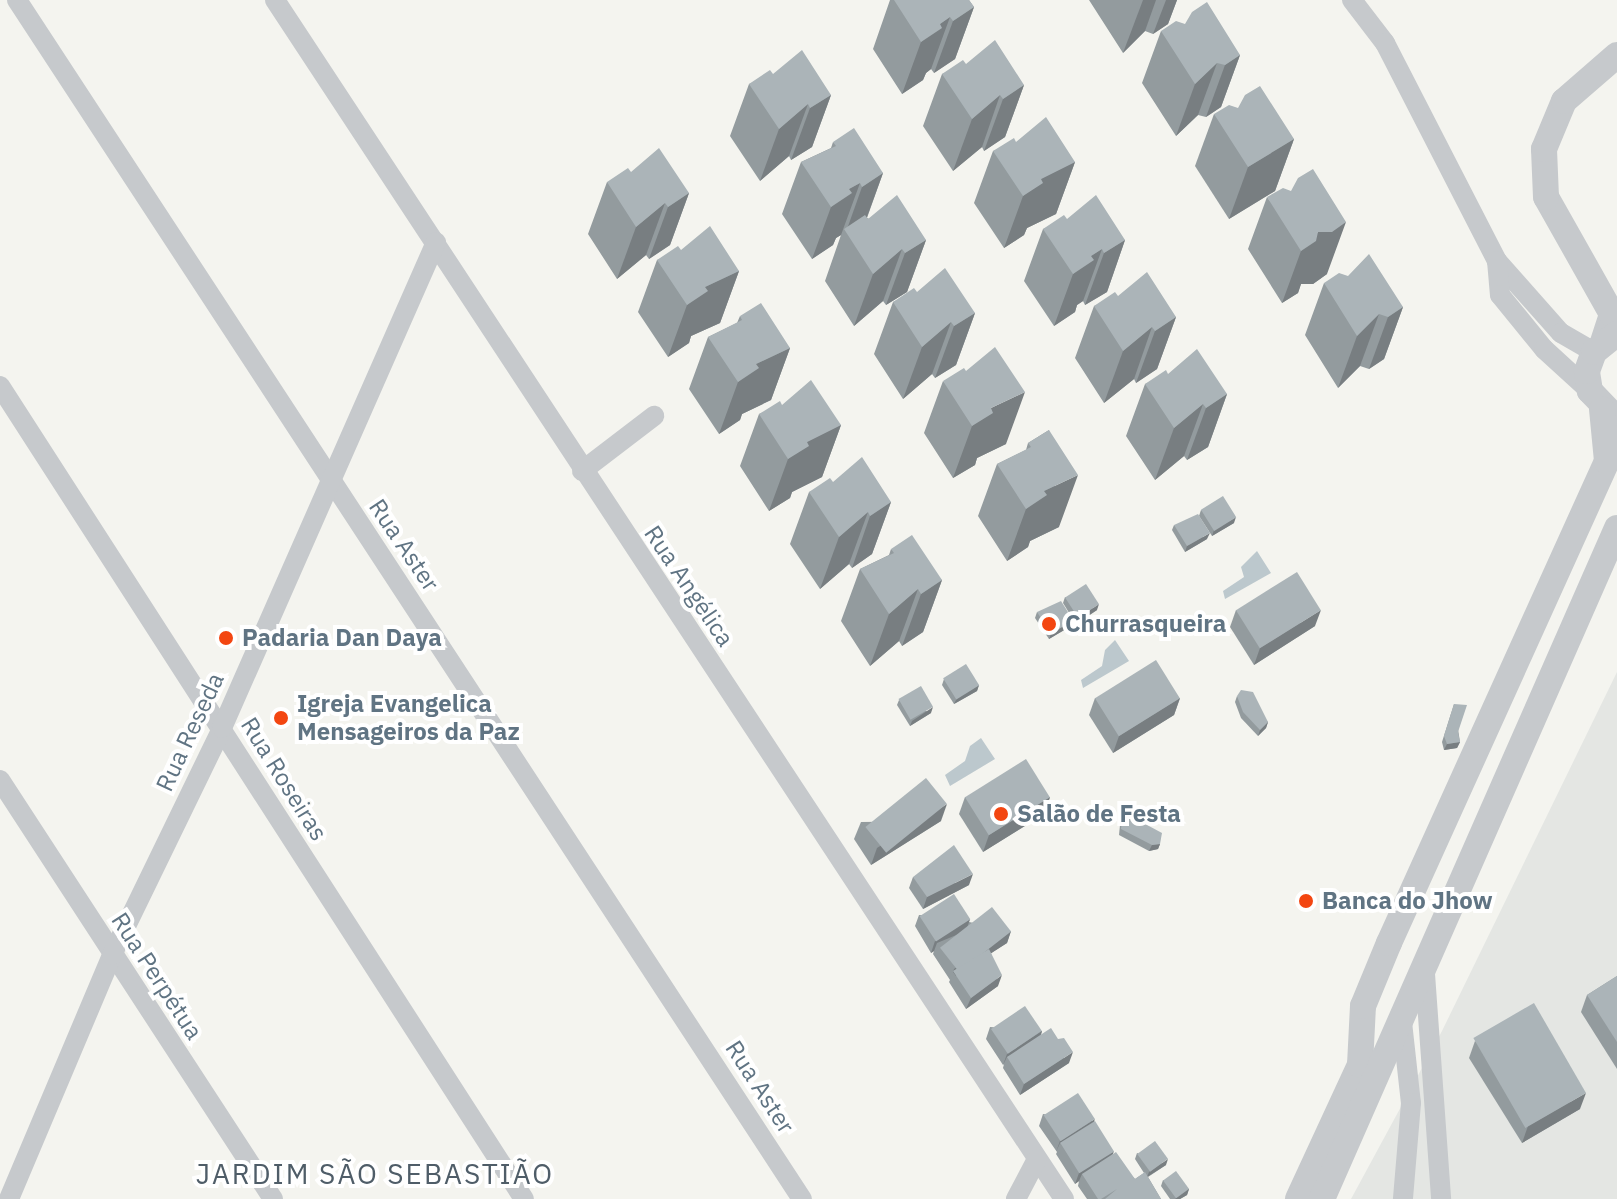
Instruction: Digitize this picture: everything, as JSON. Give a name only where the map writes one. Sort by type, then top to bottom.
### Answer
[{"type":"street","name":"Rua Aster","points":[[17,0],[802,1199]]},
{"type":"street","name":"Rua Angélica","points":[[275,0],[436,242],[582,471],[1064,1199]]},
{"type":"street","points":[[1352,0],[1385,43],[1497,261],[1561,333],[1605,343]]},
{"type":"street","points":[[1612,70],[1572,116],[1558,159],[1559,194],[1617,284]]},
{"type":"street","points":[[1298,1199],[1360,1065],[1363,1006],[1607,461],[1603,406],[1587,371],[1605,343],[1612,314],[1546,197],[1544,149],[1564,101],[1612,70]]},
{"type":"street","name":"Rua Reseda","points":[[10,1199],[112,955],[222,728],[328,479],[436,242]]},
{"type":"street","points":[[1497,261],[1500,295],[1544,349],[1603,406]]},
{"type":"street","name":"Rua Roseiras","points":[[0,386],[222,728],[255,788],[524,1199]]},
{"type":"street","points":[[582,471],[654,416]]},
{"type":"street","points":[[1322,1199],[1425,974],[1617,528]]},
{"type":"street","name":"Rua Perpétua","points":[[0,780],[273,1199]]},
{"type":"street","points":[[1425,974],[1441,1199]]},
{"type":"street","points":[[1363,1006],[1402,1022]]},
{"type":"street","points":[[1402,1022],[1411,1103],[1403,1199]]},
{"type":"street","points":[[1016,1199],[1037,1159]]},
{"type":"street","points":[[0,1183],[10,1199]]},
{"type":"shaded area","points":[[1257,551],[1271,573],[1225,599],[1223,591],[1244,577],[1241,567]]},
{"type":"shaded area","points":[[1115,640],[1129,661],[1083,688],[1081,680],[1102,666],[1105,650]]},
{"type":"shaded area","points":[[1617,672],[1617,1199],[1351,1199],[1442,1031]]},
{"type":"shaded area","points":[[981,738],[995,759],[950,786],[945,775],[965,761],[970,746]]},
{"type":"building","points":[[894,0],[969,0],[974,7],[953,21],[950,17],[940,24],[942,28],[921,42]]},
{"type":"building","points":[[1207,2],[1240,55],[1225,65],[1217,63],[1195,84],[1161,31],[1176,21],[1185,24],[1192,12]]},
{"type":"building","points":[[995,40],[1024,85],[1003,99],[1000,95],[972,119],[942,74],[963,60],[966,64]]},
{"type":"building","points":[[802,50],[831,95],[810,108],[808,104],[779,129],[749,84],[770,70],[773,74]]},
{"type":"building","points":[[1260,86],[1294,139],[1248,167],[1214,114],[1229,105],[1238,108],[1245,95]]},
{"type":"building","points":[[1046,117],[1075,162],[1041,179],[1043,183],[1023,196],[993,151],[1014,138],[1016,142]]},
{"type":"building","points":[[854,128],[883,173],[862,187],[860,183],[849,189],[852,193],[831,207],[801,162],[836,146],[833,142]]},
{"type":"building","points":[[659,148],[689,193],[668,207],[665,203],[636,227],[607,182],[628,168],[631,172]]},
{"type":"building","points":[[1313,169],[1346,222],[1332,232],[1318,232],[1316,241],[1301,251],[1267,197],[1283,188],[1291,191],[1298,178]]},
{"type":"building","points":[[897,195],[926,240],[905,253],[902,249],[873,274],[844,229],[865,215],[868,219]]},
{"type":"building","points":[[1096,195],[1125,240],[1104,253],[1102,249],[1091,256],[1094,260],[1073,274],[1043,229],[1064,215],[1067,219]]},
{"type":"building","points":[[710,226],[739,271],[705,287],[708,291],[687,305],[657,260],[678,246],[681,250]]},
{"type":"building","points":[[1369,254],[1403,307],[1388,317],[1379,314],[1357,336],[1324,283],[1339,273],[1348,276]]},
{"type":"building","points":[[945,268],[975,313],[954,326],[951,322],[922,347],[893,302],[914,288],[917,292]]},
{"type":"building","points":[[1147,272],[1176,317],[1155,331],[1152,327],[1123,351],[1094,306],[1115,292],[1118,296]]},
{"type":"building","points":[[761,303],[790,348],[756,364],[759,368],[738,382],[708,337],[742,320],[740,316]]},
{"type":"building","points":[[995,347],[1025,392],[991,408],[993,413],[972,426],[943,381],[964,368],[966,371]]},
{"type":"building","points":[[1197,349],[1227,394],[1206,408],[1203,404],[1174,428],[1145,384],[1166,370],[1168,374]]},
{"type":"building","points":[[811,380],[841,425],[807,442],[809,446],[788,459],[759,414],[780,401],[782,405]]},
{"type":"building","points":[[1049,430],[1078,475],[1044,491],[1047,495],[1026,509],[997,464],[1031,447],[1028,443]]},
{"type":"building","points":[[862,457],[891,502],[870,516],[868,512],[839,537],[809,492],[830,478],[833,482]]},
{"type":"building","points":[[1223,496],[1236,517],[1214,531],[1201,510]]},
{"type":"building","points":[[1198,514],[1210,533],[1187,546],[1174,525]]},
{"type":"building","points":[[912,535],[942,580],[921,594],[918,589],[889,614],[860,569],[894,553],[891,549]]},
{"type":"building","points":[[1297,572],[1321,610],[1260,648],[1236,610]]},
{"type":"building","points":[[1086,584],[1099,604],[1078,618],[1065,598]]},
{"type":"building","points":[[1061,601],[1073,620],[1051,634],[1037,612]]},
{"type":"building","name":"Salão de Festa","points":[[1156,660],[1180,698],[1119,736],[1095,698]]},
{"type":"building","points":[[966,664],[979,685],[956,700],[943,678]]},
{"type":"building","points":[[921,686],[933,707],[910,720],[898,699]]},
{"type":"building","points":[[1241,690],[1253,692],[1268,722],[1260,730],[1243,712],[1237,696]]},
{"type":"building","points":[[1454,704],[1467,705],[1458,732],[1460,742],[1447,744],[1444,736]]},
{"type":"building","name":"Salão de Festa","points":[[1026,759],[1050,797],[989,835],[965,797]]},
{"type":"building","points":[[926,778],[947,804],[886,853],[865,827]]},
{"type":"building","points":[[1134,818],[1162,833],[1160,844],[1152,845],[1121,829],[1122,819]]},
{"type":"building","points":[[954,845],[973,874],[927,897],[913,877]]},
{"type":"building","points":[[954,894],[970,919],[936,941],[920,916]]},
{"type":"building","points":[[992,907],[1011,931],[959,972],[940,948]]},
{"type":"building","points":[[989,949],[1002,975],[971,998],[953,971]]},
{"type":"building","points":[[1617,976],[1617,1042],[1587,995]]},
{"type":"building","points":[[1534,1003],[1586,1093],[1525,1128],[1473,1038]]},
{"type":"building","points":[[1025,1006],[1042,1031],[1008,1054],[991,1029]]},
{"type":"building","points":[[1051,1028],[1058,1039],[1064,1038],[1073,1052],[1024,1084],[1007,1057]]},
{"type":"building","points":[[1078,1093],[1095,1119],[1060,1141],[1044,1115]]},
{"type":"building","points":[[1095,1121],[1114,1152],[1079,1173],[1060,1143]]},
{"type":"building","points":[[1155,1141],[1168,1159],[1150,1172],[1137,1154]]},
{"type":"building","points":[[1116,1152],[1135,1179],[1145,1172],[1161,1199],[1105,1199],[1117,1189],[1098,1199],[1082,1174]]},
{"type":"building","points":[[1176,1171],[1189,1189],[1176,1198],[1163,1180]]},
{"type":"place","name":"Churrasqueira","points":[[1049,624]]},
{"type":"place","name":"Padaria Dan Daya","points":[[226,638]]},
{"type":"place","name":"Igreja Evangelica Mensageiros da Paz","points":[[281,718]]},
{"type":"place","name":"Salão de Festa","points":[[1001,814]]},
{"type":"place","name":"Banca do Jhow","points":[[1306,901]]},
{"type":"district","name":"JARDIM SÃO SEBASTIÃO","points":[[375,1174]]}]
